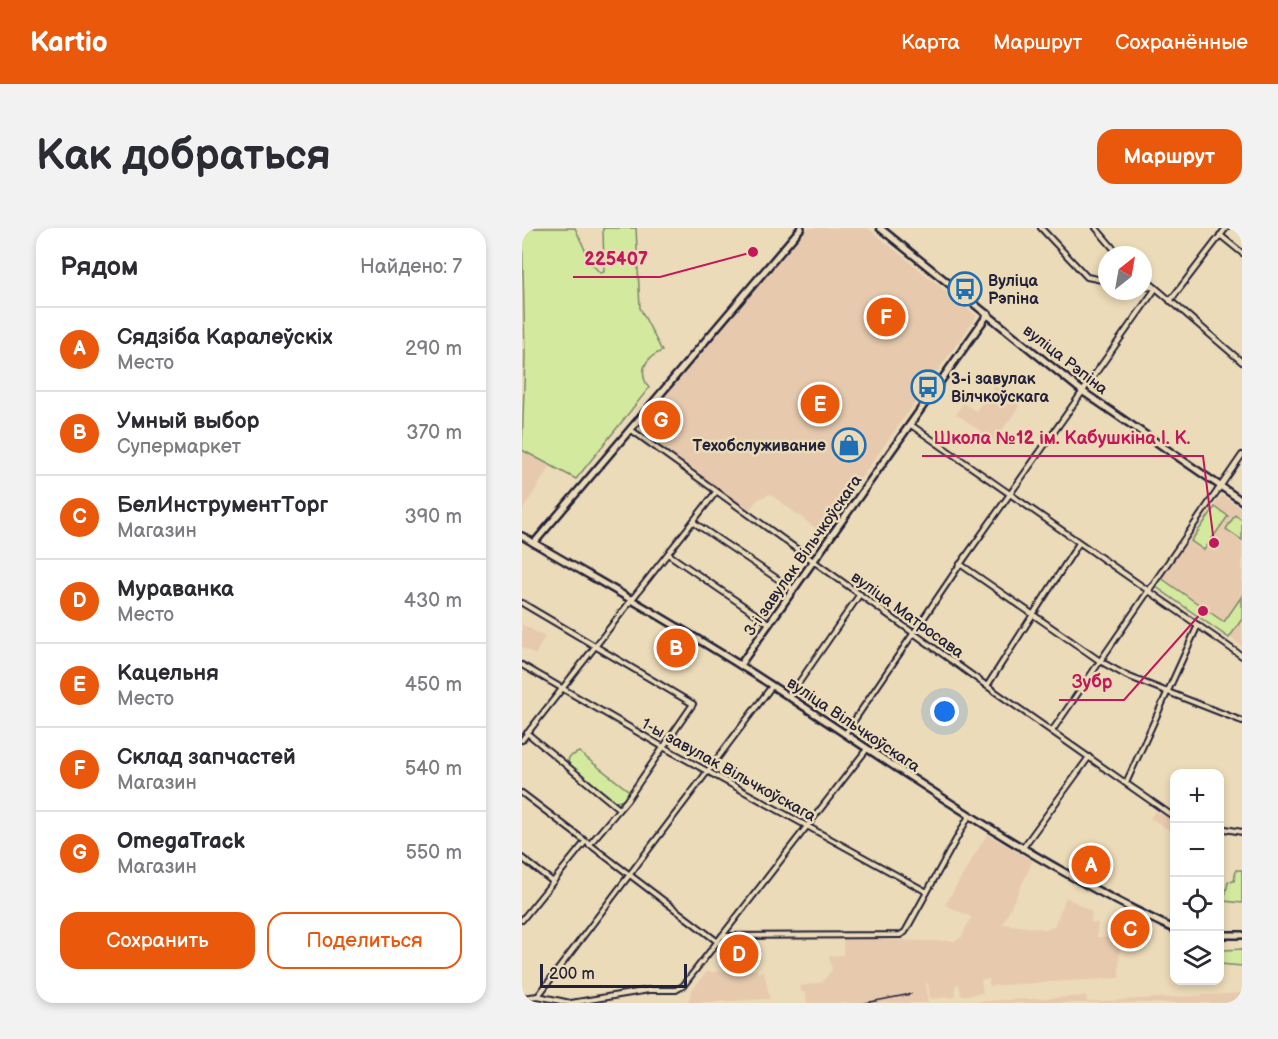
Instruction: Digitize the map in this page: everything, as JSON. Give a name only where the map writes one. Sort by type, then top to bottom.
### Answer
[{"type":"street","points":[[534,543],[801,228]]},
{"type":"street","name":"вуліца Рэпіна","points":[[880,228],[1082,391],[1242,501]]},
{"type":"street","points":[[1041,228],[1087,277],[1098,279]]},
{"type":"street","points":[[1096,228],[1111,246]]},
{"type":"street","points":[[1170,301],[1226,228]]},
{"type":"street","points":[[1220,235],[1242,253]]},
{"type":"street","points":[[1152,285],[1242,362]]},
{"type":"street","points":[[1152,287],[1156,288]]},
{"type":"street","points":[[845,734],[912,632],[1156,288]]},
{"type":"street","name":"3-і завулак Вільчкоўскага","points":[[740,665],[988,314]]},
{"type":"street","points":[[911,425],[1242,656]]},
{"type":"street","name":"вуліца Матросава","points":[[629,429],[1170,814]]},
{"type":"street","points":[[1052,731],[1242,455]]},
{"type":"street","points":[[522,740],[716,492]]},
{"type":"street","points":[[693,522],[794,590]]},
{"type":"street","name":"вуліца Вільчкоўскага","points":[[522,536],[740,665],[1022,849],[1110,898],[1170,927]]},
{"type":"street","points":[[987,686],[1079,543]]},
{"type":"street","points":[[668,554],[770,624]]},
{"type":"street","points":[[960,564],[1100,661],[1127,676],[1242,721]]},
{"type":"street","points":[[789,697],[860,594]]},
{"type":"street","points":[[522,603],[693,705],[627,800],[589,845]]},
{"type":"street","points":[[1126,783],[1198,625]]},
{"type":"street","name":"1-ы завулак Вільчкоўскага","points":[[522,665],[706,772],[927,892]]},
{"type":"street","points":[[538,996],[772,686]]},
{"type":"street","points":[[527,733],[618,808]]},
{"type":"street","points":[[522,998],[538,996],[570,1003],[649,990],[676,990],[683,986],[867,749]]},
{"type":"street","points":[[1022,849],[1089,757]]},
{"type":"street","points":[[522,793],[718,942]]},
{"type":"street","points":[[722,936],[900,935],[909,927],[969,816]]},
{"type":"street","points":[[1224,829],[1242,832]]},
{"type":"street","points":[[522,920],[585,842]]},
{"type":"street","points":[[522,858],[552,881]]},
{"type":"street","points":[[1224,935],[1242,935]]},
{"type":"shaded area","points":[[808,228],[868,228],[977,316],[822,533],[770,494],[757,500],[749,511],[640,430],[640,425]]},
{"type":"shaded area","points":[[994,386],[1020,405],[995,441],[956,414],[963,403],[976,411]]},
{"type":"shaded area","points":[[522,450],[551,465],[522,511]]},
{"type":"shaded area","points":[[1222,495],[1242,509],[1242,646],[1155,586]]},
{"type":"shaded area","points":[[522,624],[545,637],[535,655],[522,647]]},
{"type":"shaded area","points":[[1155,811],[1170,818],[1170,830],[1150,818]]},
{"type":"shaded area","points":[[987,834],[1033,861],[1003,924],[1046,929],[1054,926],[1066,897],[1092,912],[1091,922],[1098,923],[1097,937],[1120,938],[1119,978],[989,986],[989,979],[981,980],[983,993],[961,996],[959,984],[955,985],[956,997],[930,999],[928,983],[926,984],[928,1003],[807,1003],[805,992],[801,992],[800,986],[822,982],[832,970],[829,956],[843,955],[843,938],[954,941],[961,938],[971,917],[945,905]]},
{"type":"shaded area","points":[[757,970],[757,973],[764,971],[770,999],[687,1003],[692,990],[707,972]]},
{"type":"shaded area","points":[[1242,993],[1242,1003],[947,1003],[1086,996],[1087,1002]]},
{"type":"green space","points":[[522,228],[575,228],[591,263],[600,273],[604,272],[603,228],[636,228],[640,308],[662,351],[651,357],[645,366],[644,376],[649,388],[576,479],[522,450],[525,356]]},
{"type":"green space","points":[[1215,507],[1228,516],[1204,550],[1191,541]]},
{"type":"green space","points":[[1235,515],[1242,520],[1242,540],[1226,529]]},
{"type":"green space","points":[[1161,578],[1224,622],[1242,596],[1242,619],[1229,638],[1155,586]]},
{"type":"green space","points":[[579,752],[629,791],[624,800],[616,802],[568,764],[569,757]]},
{"type":"green space","points":[[1236,870],[1242,870],[1242,903],[1224,901],[1228,882],[1234,881]]},
{"type":"green space","points":[[1242,949],[1242,966],[1224,964],[1224,950]]},
{"type":"railway","points":[[865,1003],[911,994]]},
{"type":"place","name":"225407","points":[[753,252]]},
{"type":"place","name":"Вуліца Рэпіна","points":[[965,289]]},
{"type":"place","name":"Склад запчастей","points":[[886,317]]},
{"type":"place","name":"3-і завулак Вілчкоўскага","points":[[928,387]]},
{"type":"place","name":"Кацельня","points":[[820,404]]},
{"type":"place","name":"OmegaTrack","points":[[661,420]]},
{"type":"place","name":"Техобслуживание","points":[[849,445]]},
{"type":"place","name":"Школа №12 ім. Кабушкіна І. К.","points":[[1214,543]]},
{"type":"place","name":"Зубр","points":[[1203,611]]},
{"type":"place","name":"Умный выбор","points":[[676,648]]},
{"type":"place","name":"Сядзіба Каралеўскіх","points":[[1091,865]]},
{"type":"place","name":"БелИнструментТорг","points":[[1130,929]]},
{"type":"place","name":"Мураванка","points":[[739,954]]}]
